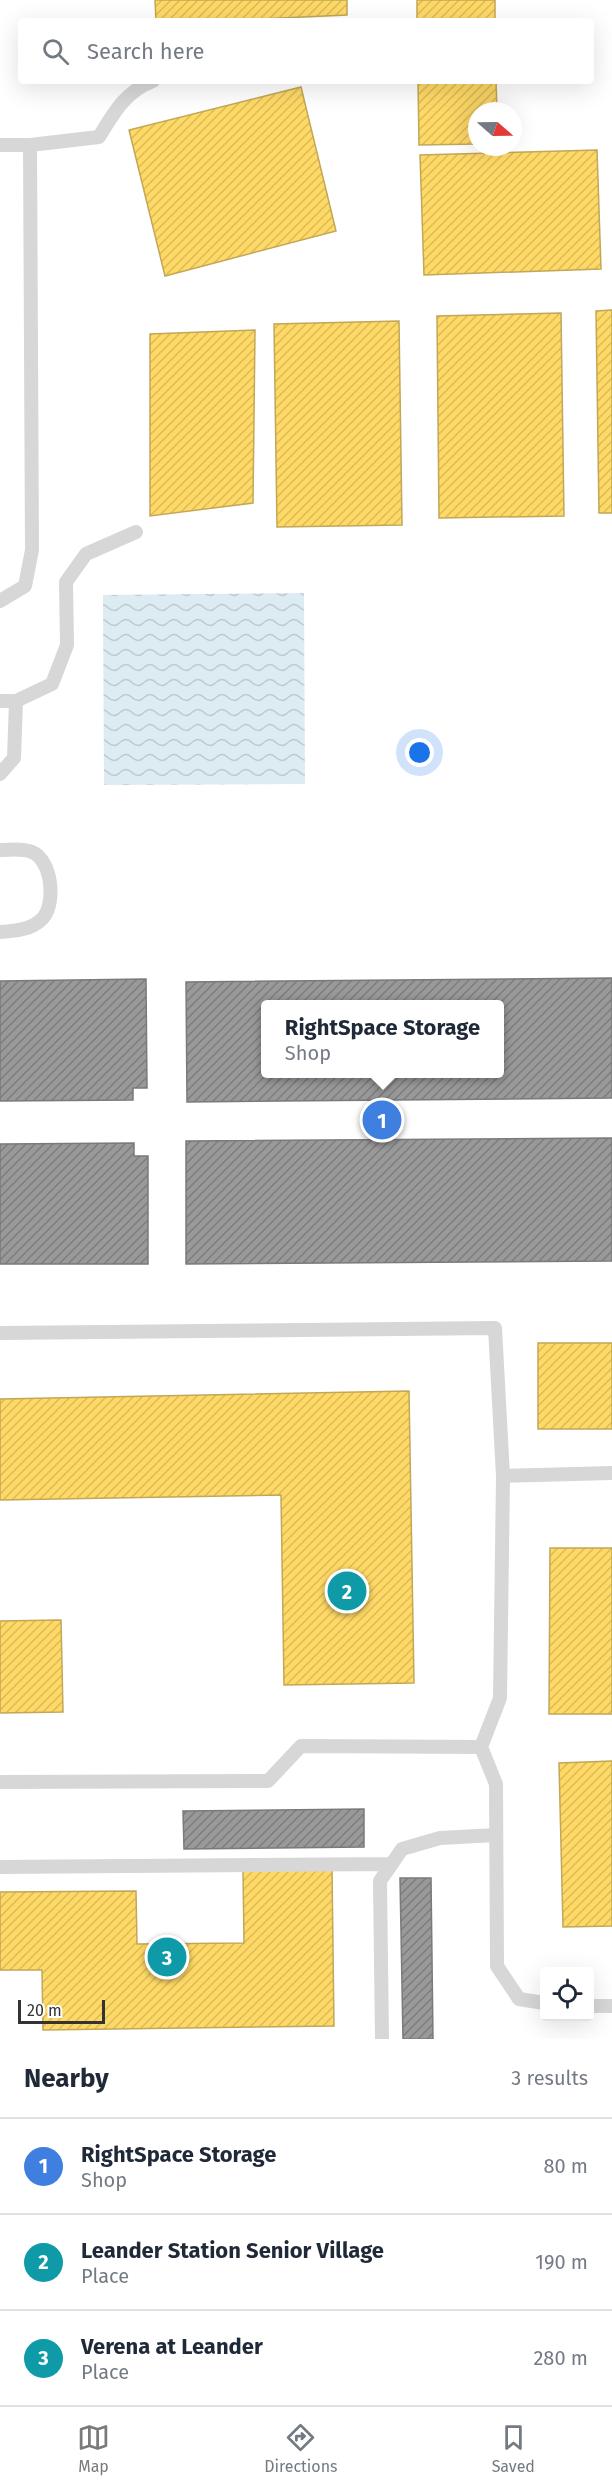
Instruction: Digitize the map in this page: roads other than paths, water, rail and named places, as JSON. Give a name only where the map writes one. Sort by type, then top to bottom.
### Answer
[{"type":"lane","points":[[0,145],[30,145],[99,136],[114,111],[129,94],[147,84]]},
{"type":"lane","points":[[0,601],[25,586],[32,550],[30,145]]},
{"type":"lane","points":[[0,700],[16,700],[52,684],[67,645],[66,582],[86,554],[136,532]]},
{"type":"lane","points":[[0,774],[14,758],[16,700]]},
{"type":"lane","points":[[0,850],[23,849],[34,852],[43,860],[48,870],[51,893],[44,917],[30,928],[3,929]]},
{"type":"lane","points":[[0,1333],[495,1328],[503,1476],[500,1698],[481,1747],[496,1784],[497,1966],[519,1999],[540,2002]]},
{"type":"lane","points":[[503,1476],[612,1473]]},
{"type":"lane","points":[[0,1782],[268,1781],[301,1746],[481,1747]]},
{"type":"lane","points":[[382,2039],[380,1881],[402,1849],[440,1838],[496,1834]]},
{"type":"lane","points":[[0,1867],[392,1864]]},
{"type":"lane","points":[[594,2006],[612,2006]]},
{"type":"water","points":[[304,593],[305,784],[104,785],[103,595]]},
{"type":"place","name":"RightSpace Storage","points":[[382,1120]]},
{"type":"place","name":"Leander Station Senior Village","points":[[347,1591]]},
{"type":"place","name":"Verena at Leander","points":[[167,1957]]}]
